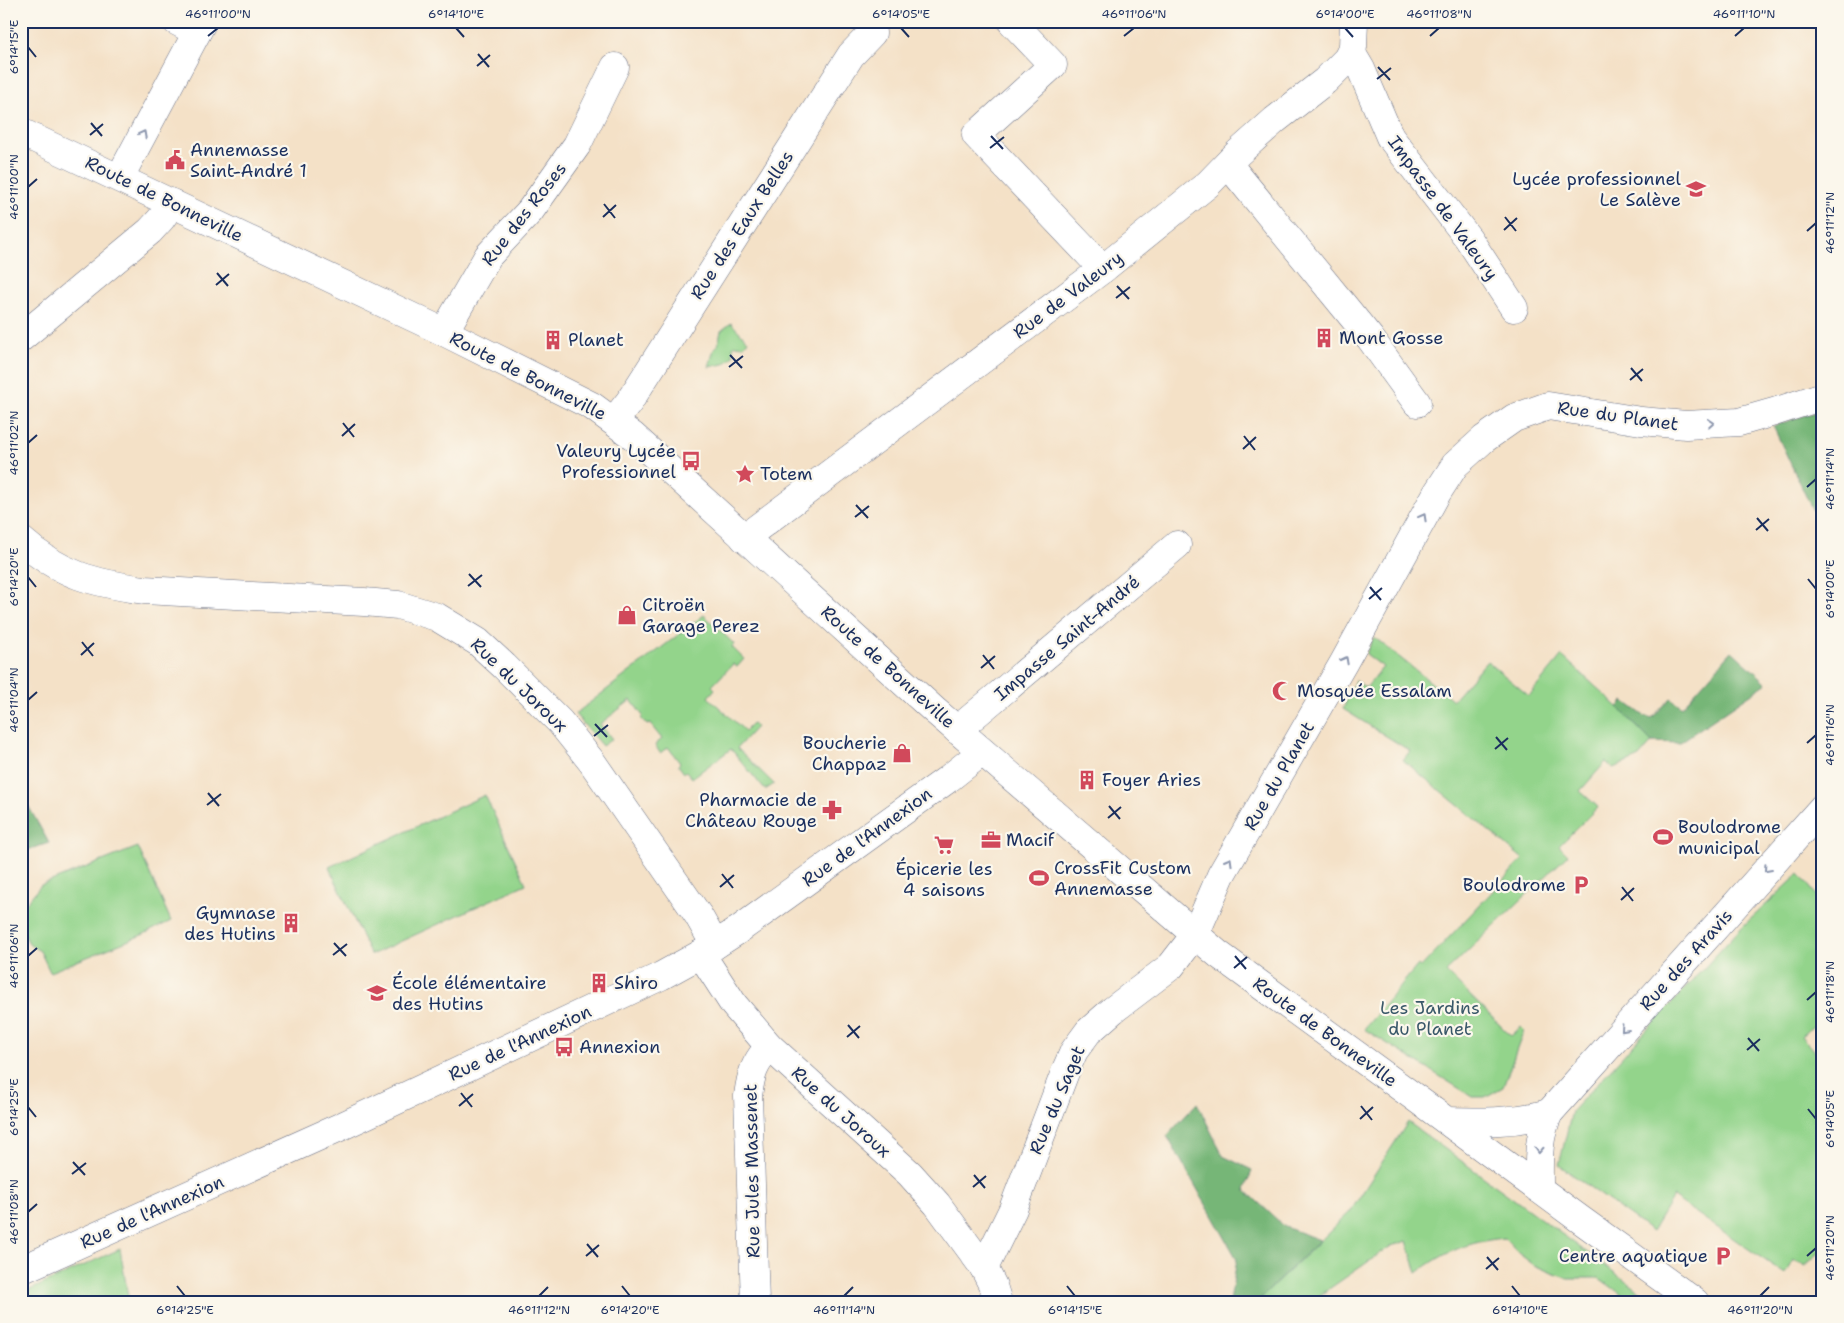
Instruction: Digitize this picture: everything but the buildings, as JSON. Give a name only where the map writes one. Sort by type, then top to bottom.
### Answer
[{"type":"street","points":[[1352,52],[1354,21]]},
{"type":"street","points":[[1012,22],[1053,65],[976,135],[1103,269]]},
{"type":"street","points":[[120,177],[192,25]]},
{"type":"street","name":"Rue des Eaux Belles","points":[[614,420],[629,402],[851,55],[872,33]]},
{"type":"street","name":"Rue de Valeury","points":[[744,538],[1103,269],[1208,184],[1238,153],[1275,120],[1325,81],[1352,52]]},
{"type":"street","name":"Impasse de Valeury","points":[[1352,52],[1390,137],[1468,238],[1514,308]]},
{"type":"street","name":"Rue des Roses","points":[[444,332],[488,256],[530,211],[571,153],[609,83],[615,67]]},
{"type":"street","name":"Route de Bonneville","points":[[21,132],[120,177],[444,332],[592,406],[614,420],[956,730],[1225,960],[1695,1302]]},
{"type":"street","points":[[1228,164],[1366,334],[1417,403]]},
{"type":"street","points":[[21,338],[150,231],[172,203]]},
{"type":"street","name":"Rue du Planet","points":[[1195,935],[1222,875],[1344,662],[1437,493],[1455,465],[1484,440],[1514,418],[1548,406],[1651,422],[1686,425],[1739,422],[1823,396]]},
{"type":"street","name":"Rue du Joroux","points":[[21,540],[54,566],[90,580],[115,586],[144,590],[398,605],[437,617],[478,642],[538,699],[571,735],[623,804],[698,915],[708,950],[734,1005],[769,1046],[918,1182],[937,1204],[984,1268]]},
{"type":"street","name":"Impasse Saint-André","points":[[956,730],[1177,546]]},
{"type":"street","name":"Rue de l'Annexion","points":[[21,1270],[340,1127],[645,984],[708,950],[982,752]]},
{"type":"street","name":"Rue des Aravis","points":[[1539,1189],[1539,1146],[1549,1112],[1823,807]]},
{"type":"street","name":"Rue du Saget","points":[[984,1268],[1013,1209],[1067,1067],[1079,1044],[1094,1026],[1171,966],[1195,935]]},
{"type":"street","name":"Rue Jules Massenet","points":[[755,1302],[748,1096],[751,1075],[769,1046]]},
{"type":"street","points":[[1448,1121],[1500,1122],[1528,1119],[1549,1112]]},
{"type":"street","points":[[984,1268],[998,1302]]},
{"type":"green space","points":[[731,323],[748,341],[744,346],[736,345],[733,347],[733,357],[724,364],[709,367],[714,349],[718,345],[721,331]]},
{"type":"green space","points":[[1815,412],[1823,433],[1823,518],[1812,509],[1773,426]]},
{"type":"green space","points":[[704,615],[734,644],[732,647],[744,659],[737,667],[733,664],[712,686],[715,689],[708,697],[745,731],[752,724],[756,727],[737,748],[774,784],[765,790],[731,749],[692,778],[686,771],[684,773],[678,765],[680,763],[668,747],[660,753],[655,745],[662,739],[650,724],[647,725],[641,718],[643,716],[631,700],[600,724],[612,739],[602,746],[575,714]]},
{"type":"green space","name":"Les Jardins du Planet","points":[[1374,637],[1453,700],[1487,661],[1529,696],[1562,656],[1618,707],[1652,742],[1638,758],[1613,768],[1606,762],[1603,765],[1580,791],[1598,807],[1559,846],[1568,855],[1446,972],[1511,1036],[1521,1027],[1524,1030],[1503,1087],[1485,1097],[1473,1097],[1364,1029],[1418,965],[1421,967],[1523,859],[1403,760],[1410,751],[1343,709],[1355,680],[1366,688],[1383,667],[1366,654]]},
{"type":"green space","points":[[1732,651],[1767,683],[1679,743],[1652,742],[1618,707],[1624,701],[1643,715],[1652,718],[1671,698],[1682,707]]},
{"type":"green space","points":[[21,793],[49,843],[21,852]]},
{"type":"green space","points":[[485,795],[526,884],[371,955],[329,867]]},
{"type":"green space","points":[[138,847],[171,921],[142,935],[50,972],[40,951],[30,945],[21,928],[21,909],[41,885]]},
{"type":"green space","points":[[1799,874],[1823,903],[1823,1018],[1801,1036],[1823,1062],[1823,1250],[1805,1265],[1793,1260],[1785,1274],[1673,1197],[1652,1232],[1559,1165],[1572,1111],[1742,927]]},
{"type":"green space","points":[[1197,1103],[1223,1156],[1252,1170],[1245,1190],[1285,1227],[1320,1240],[1262,1297],[1261,1302],[1230,1302],[1237,1259],[1167,1136]]},
{"type":"green space","points":[[1408,1122],[1655,1302],[1632,1302],[1599,1278],[1567,1278],[1552,1273],[1534,1265],[1518,1253],[1504,1238],[1479,1242],[1448,1253],[1417,1273],[1407,1241],[1391,1246],[1310,1302],[1261,1302],[1262,1297],[1350,1212]]},
{"type":"green space","points":[[120,1249],[129,1302],[21,1302],[21,1294]]},
{"type":"place","name":"Annemasse Saint-André 1","points":[[175,160]]},
{"type":"place","name":"Lycée professionnel Le Salève","points":[[1696,189]]},
{"type":"place","name":"Mont Gosse","points":[[1324,338]]},
{"type":"place","name":"Planet","points":[[553,340]]},
{"type":"place","name":"Valeury Lycée Professionnel","points":[[691,461]]},
{"type":"place","name":"Totem","points":[[745,474]]},
{"type":"place","name":"Citroën Garage Perez","points":[[627,615]]},
{"type":"place","name":"Mosquée Essalam","points":[[1282,691]]},
{"type":"place","name":"Boucherie Chappaz","points":[[902,753]]},
{"type":"place","name":"Foyer Aries","points":[[1087,780]]},
{"type":"place","name":"Pharmacie de Château Rouge","points":[[832,810]]},
{"type":"place","name":"Boulodrome municipal","points":[[1663,837]]},
{"type":"place","name":"Macif","points":[[991,840]]},
{"type":"place","name":"Épicerie les 4 saisons","points":[[944,845]]},
{"type":"place","name":"CrossFit Custom Annemasse","points":[[1039,878]]},
{"type":"place","name":"Boulodrome","points":[[1581,885]]},
{"type":"place","name":"Gymnase des Hutins","points":[[291,923]]},
{"type":"place","name":"Shiro","points":[[599,983]]},
{"type":"place","name":"École élémentaire des Hutins","points":[[377,993]]},
{"type":"place","name":"Annexion","points":[[564,1047]]},
{"type":"place","name":"Centre aquatique","points":[[1723,1256]]}]
